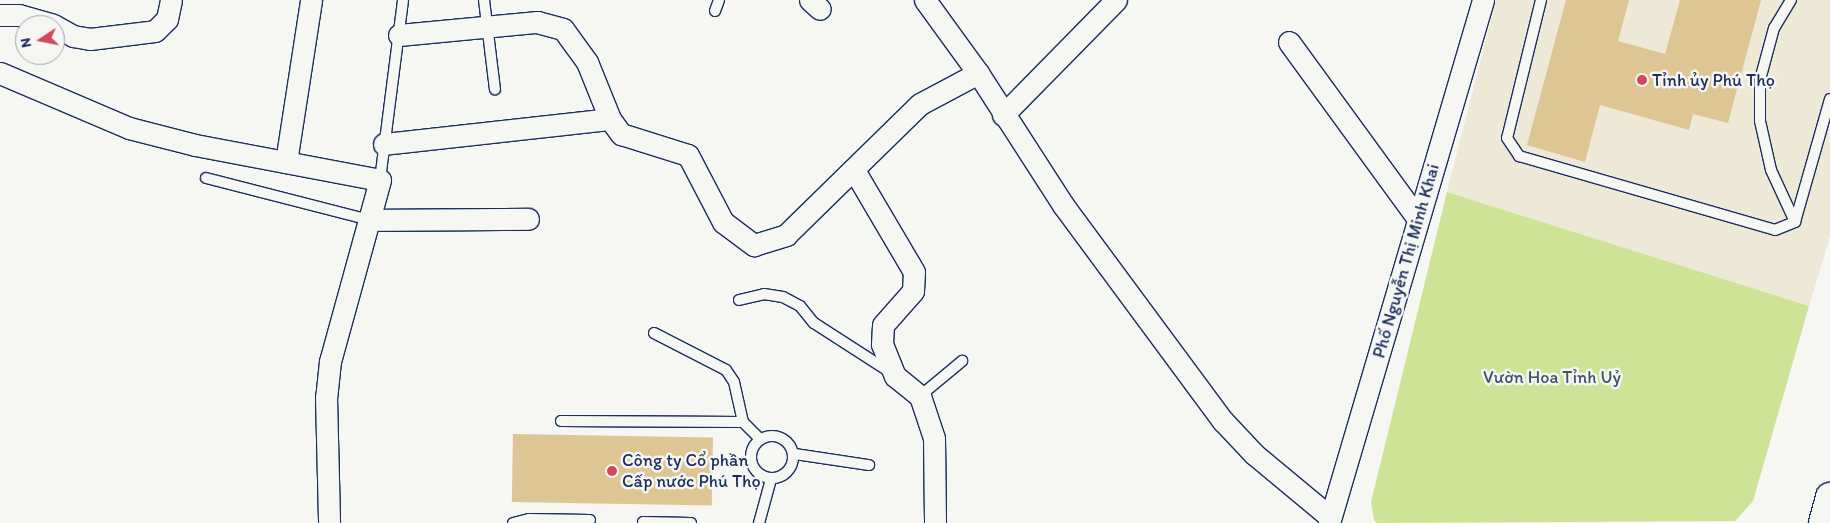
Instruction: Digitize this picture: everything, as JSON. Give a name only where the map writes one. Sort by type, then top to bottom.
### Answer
[{"type":"main road","points":[[1823,523],[1830,497]]},
{"type":"street","points":[[65,31],[73,36],[90,39],[155,32],[167,19],[172,0]]},
{"type":"street","points":[[286,162],[311,0]]},
{"type":"street","points":[[925,0],[978,72],[1063,205],[1223,421],[1254,454],[1330,520]]},
{"type":"street","points":[[1004,114],[1116,0]]},
{"type":"street","name":"Phố Nguyễn Thị Minh Khai","points":[[1330,520],[1483,0]]},
{"type":"street","points":[[0,15],[15,15]]},
{"type":"street","points":[[399,35],[537,22],[563,29],[587,62],[610,120],[621,134],[688,154],[723,222],[754,245],[786,235],[920,104],[978,72]]},
{"type":"street","points":[[1289,42],[1418,219]]},
{"type":"street","points":[[0,73],[128,128],[380,180],[330,361],[326,397],[329,523]]},
{"type":"street","points":[[384,144],[610,120]]},
{"type":"street","points":[[854,170],[914,272],[913,292],[883,325],[882,344],[895,376],[920,396],[934,438],[935,523]]},
{"type":"street","points":[[369,220],[528,219]]},
{"type":"lane","points":[[380,180],[404,0]]},
{"type":"lane","points":[[484,0],[485,27],[495,89]]},
{"type":"lane","points":[[715,11],[719,0]]},
{"type":"lane","points":[[1541,0],[1507,138],[1511,149],[1519,156],[1775,230],[1795,222]]},
{"type":"lane","points":[[1791,0],[1774,28],[1760,80],[1760,121],[1770,170],[1795,222]]},
{"type":"lane","points":[[1795,222],[1830,99]]},
{"type":"lane","points":[[206,178],[369,220]]},
{"type":"lane","points":[[738,300],[764,294],[783,297],[800,306],[827,333],[895,376]]},
{"type":"lane","points":[[654,333],[726,370],[734,382],[743,422],[760,438]]},
{"type":"lane","points":[[920,396],[962,361]]},
{"type":"lane","points":[[561,421],[743,422]]},
{"type":"lane","points":[[775,436],[789,441],[795,454],[791,469],[782,477],[771,479],[758,475],[752,466],[751,451],[760,438],[775,436]]},
{"type":"lane","points":[[795,454],[869,465]]},
{"type":"lane","points":[[759,523],[771,479]]},
{"type":"lane","points":[[513,523],[529,519],[590,520]]},
{"type":"lane","points":[[644,522],[691,523]]},
{"type":"shaded area","points":[[1496,0],[1830,0],[1830,237],[1809,306],[1447,192]]},
{"type":"green space","name":"Vườn Hoa Tỉnh Uỷ","points":[[1447,192],[1809,306],[1753,501],[1735,521],[1377,523],[1374,520],[1371,502]]},
{"type":"building","name":"Tỉnh ủy Phú Thọ","points":[[1566,0],[1629,0],[1618,41],[1665,54],[1680,0],[1761,0],[1728,123],[1693,114],[1689,130],[1600,105],[1585,162],[1527,145]]},
{"type":"building","name":"Công ty Cổ phần Cấp nước Phú Thọ","points":[[513,434],[713,437],[712,505],[512,502]]},
{"type":"place","name":"Tỉnh ủy Phú Thọ","points":[[1642,80]]},
{"type":"place","name":"Công ty Cổ phần Cấp nước Phú Thọ","points":[[612,471]]}]
